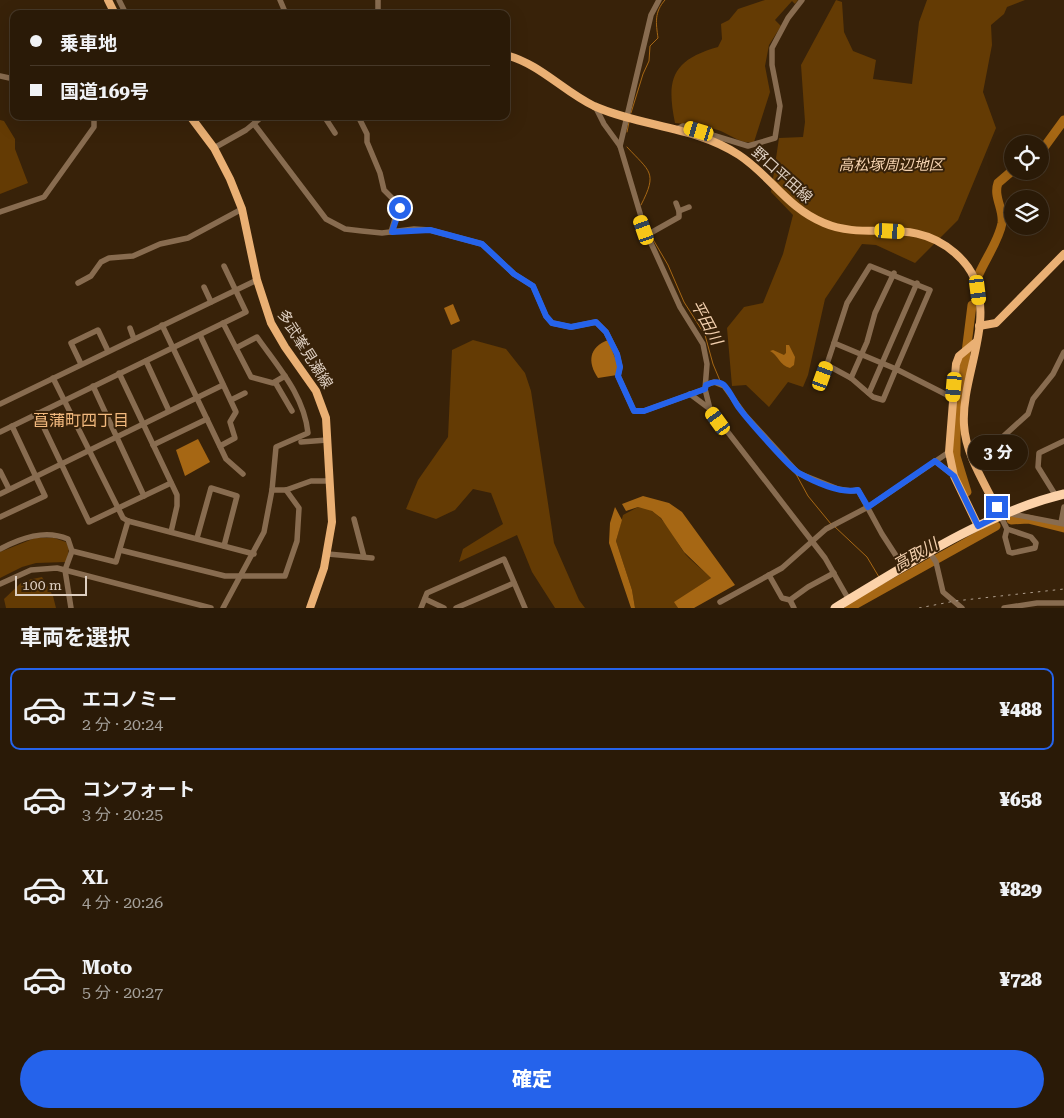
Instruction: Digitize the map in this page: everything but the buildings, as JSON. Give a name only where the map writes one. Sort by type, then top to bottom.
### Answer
[{"type":"highway","points":[[835,608],[978,526],[1027,504],[1060,495]]},
{"type":"main road","name":"野口平田線","points":[[510,57],[532,65],[570,92],[595,106],[712,140],[739,155],[756,168],[792,205],[805,214],[826,224],[844,228],[917,233],[940,241],[963,260],[974,278],[980,308],[979,326],[973,344],[966,393],[964,423],[966,444],[1000,515]]},
{"type":"main road","name":"多武峯見瀬線","points":[[193,120],[214,148],[230,178],[242,209],[257,280],[266,310],[277,334],[320,400],[326,418],[332,522],[328,554],[310,608]]},
{"type":"main road","points":[[979,326],[996,323],[1064,254]]},
{"type":"main road","points":[[973,344],[961,354],[956,364],[950,452],[954,476],[978,526]]},
{"type":"street","points":[[620,146],[651,15],[659,0]]},
{"type":"street","points":[[676,129],[683,126],[748,146],[775,138],[780,106],[772,65],[772,48],[788,18],[802,0]]},
{"type":"street","points":[[595,106],[604,124],[620,146],[639,214],[680,307],[703,344],[707,364],[705,387],[710,409]]},
{"type":"street","points":[[0,212],[44,197],[94,127],[94,120]]},
{"type":"street","points":[[214,148],[258,120]]},
{"type":"street","points":[[327,120],[335,133]]},
{"type":"street","points":[[360,120],[384,190],[399,205],[392,232]]},
{"type":"street","points":[[254,124],[326,219],[345,228],[382,233],[430,230],[482,244],[514,274],[533,286],[546,316],[552,323],[571,327],[596,322],[606,332],[617,354],[620,367],[618,376],[634,411],[644,411],[718,382],[724,386],[745,415],[798,473],[838,489],[858,490],[904,568]]},
{"type":"street","points":[[649,234],[678,217],[679,211],[676,203]]},
{"type":"street","points":[[679,211],[689,207]]},
{"type":"street","points":[[78,283],[91,276],[101,262],[109,258],[133,256],[160,244],[188,238],[242,209]]},
{"type":"street","points":[[0,432],[246,312],[224,266]]},
{"type":"street","points":[[818,388],[847,303],[870,266],[917,283],[930,290],[883,400],[869,393],[851,378],[827,365]]},
{"type":"street","points":[[851,378],[862,354],[875,313],[894,274]]},
{"type":"street","points":[[0,404],[257,280]]},
{"type":"street","points":[[869,393],[917,283]]},
{"type":"street","points":[[204,287],[211,302]]},
{"type":"street","points":[[224,323],[251,377],[273,383],[285,376]]},
{"type":"street","points":[[162,325],[226,459],[243,474]]},
{"type":"street","points":[[130,328],[134,339]]},
{"type":"street","points":[[81,364],[71,343],[98,330],[108,351]]},
{"type":"street","points":[[200,335],[236,412],[230,422],[235,438],[220,446]]},
{"type":"street","points":[[223,608],[254,554],[267,520],[276,447],[308,433],[304,409],[285,376],[257,337],[236,348]]},
{"type":"street","points":[[834,343],[896,369],[953,398]]},
{"type":"street","points":[[974,463],[1028,414],[1033,399],[1053,374],[1064,352]]},
{"type":"street","points":[[146,360],[169,411]]},
{"type":"street","points":[[119,373],[178,501],[170,532]]},
{"type":"street","points":[[53,378],[117,509],[128,521],[254,554]]},
{"type":"street","points":[[275,382],[292,411]]},
{"type":"street","points":[[0,494],[223,385]]},
{"type":"street","points":[[93,386],[144,496]]},
{"type":"street","points":[[230,400],[245,394]]},
{"type":"street","points":[[690,394],[710,409],[813,543],[850,600]]},
{"type":"street","points":[[37,414],[89,522],[171,483]]},
{"type":"street","points":[[153,445],[207,419]]},
{"type":"street","points":[[0,516],[45,496],[12,426]]},
{"type":"street","points":[[301,442],[328,440]]},
{"type":"street","points":[[1060,495],[1038,467],[1038,453],[1064,440]]},
{"type":"street","points":[[720,602],[782,568],[832,526],[868,507],[950,452]]},
{"type":"street","points":[[935,461],[954,476]]},
{"type":"street","points":[[0,472],[9,489]]},
{"type":"street","points":[[272,490],[286,490],[305,482],[330,481]]},
{"type":"street","points":[[197,538],[211,488],[238,496],[224,546]]},
{"type":"street","points":[[120,550],[212,574],[240,577],[285,576],[297,542],[299,508],[286,490]]},
{"type":"street","points":[[1007,529],[1031,537],[1036,543],[1035,548],[1009,552],[1005,537],[1007,529],[1000,515],[1021,514],[1062,523],[1064,507]]},
{"type":"street","points":[[354,519],[364,557]]},
{"type":"street","points":[[72,551],[116,562],[128,521]]},
{"type":"street","points":[[0,549],[22,538],[51,535],[68,539],[72,551],[65,570],[71,608]]},
{"type":"street","points":[[930,553],[936,562],[943,592],[962,608]]},
{"type":"street","points":[[328,554],[372,558]]},
{"type":"street","points":[[421,608],[427,593],[504,559],[523,608]]},
{"type":"street","points":[[0,584],[23,573],[40,568],[65,570],[211,608]]},
{"type":"street","points":[[790,600],[808,586],[834,573]]},
{"type":"street","points":[[769,575],[782,598],[790,600],[794,608]]},
{"type":"street","points":[[456,608],[514,583]]},
{"type":"street","points":[[425,599],[444,608]]},
{"type":"street","points":[[1004,608],[1037,603],[1064,604]]},
{"type":"green space","points":[[765,0],[798,0],[795,4],[792,1],[775,20],[781,26],[769,45],[765,66],[770,92],[754,142],[740,141],[722,132],[697,125],[675,123],[671,94],[676,73],[691,58],[718,47],[722,39],[721,24],[729,20],[738,9]]},
{"type":"green space","name":"高松塚周辺地区","points":[[836,0],[842,2],[844,32],[853,51],[876,60],[873,79],[912,84],[919,22],[927,0],[1025,0],[1007,7],[1004,14],[991,25],[992,45],[983,92],[996,128],[958,220],[915,263],[876,245],[862,244],[825,299],[808,375],[803,387],[788,382],[769,407],[746,385],[732,386],[727,328],[744,307],[763,303],[783,254],[793,215],[771,192],[779,138],[803,137],[805,122],[801,65]]},
{"type":"green space","points":[[0,120],[4,121],[15,139],[15,149],[28,183],[0,194]]},
{"type":"green space","points":[[473,340],[506,349],[525,373],[531,391],[554,543],[579,600],[585,608],[555,608],[532,572],[517,535],[459,562],[463,549],[503,524],[491,493],[473,489],[455,510],[436,519],[406,509],[418,480],[448,437],[452,350]]},
{"type":"green space","points":[[638,507],[646,508],[659,517],[686,555],[711,578],[675,602],[678,608],[635,608],[632,590],[616,541],[623,515]]},
{"type":"green space","points":[[35,538],[54,538],[66,542],[69,549],[66,562],[36,563],[22,567],[0,578],[0,552]]},
{"type":"green space","points":[[42,577],[53,596],[56,608],[6,608],[4,599],[23,581]]},
{"type":"shaded area","points":[[453,304],[460,321],[451,325],[444,308]]},
{"type":"shaded area","points":[[608,340],[618,365],[617,375],[598,378],[592,366],[592,356],[597,347]]},
{"type":"shaded area","points":[[786,345],[789,345],[795,357],[794,365],[790,368],[784,365],[770,351],[773,350],[784,355],[786,353]]},
{"type":"shaded area","points":[[198,439],[210,462],[185,476],[176,450]]},
{"type":"shaded area","points":[[643,496],[669,503],[682,512],[735,585],[694,608],[678,608],[674,602],[711,578],[684,552],[661,518],[652,511],[638,507],[626,511],[622,504]]},
{"type":"shaded area","points":[[615,507],[622,520],[616,541],[632,590],[635,608],[631,608],[609,543],[610,523]]},
{"type":"waterway","name":"平田川","points":[[631,113],[649,61],[650,46],[658,38],[657,13],[665,0]]},
{"type":"waterway","points":[[1049,141],[1064,120]]},
{"type":"waterway","name":"平田川","points":[[627,132],[629,122]]},
{"type":"waterway","name":"平田川","points":[[627,147],[649,173],[649,186],[641,205]]},
{"type":"waterway","points":[[979,274],[1002,223],[997,188],[998,183],[1004,178]]},
{"type":"waterway","name":"平田川","points":[[651,236],[668,265],[684,302],[705,335],[713,364],[721,383]]},
{"type":"waterway","points":[[967,492],[956,456],[956,432],[972,305]]},
{"type":"waterway","name":"平田川","points":[[732,401],[740,412]]},
{"type":"waterway","name":"平田川","points":[[796,474],[808,496],[831,524]]},
{"type":"waterway","name":"高取川","points":[[1011,520],[1028,519],[1064,528]]},
{"type":"waterway","name":"平田川","points":[[834,526],[867,557],[879,577]]},
{"type":"waterway","name":"高取川","points":[[849,608],[996,526]]},
{"type":"waterway","name":"平田川","points":[[882,583],[884,588]]},
{"type":"railway","points":[[919,608],[955,601],[1064,589]]},
{"type":"district","name":"菖蒲町四丁目","points":[[81,420]]},
{"type":"route","points":[[400,208],[392,232],[414,229],[430,230],[482,244],[514,274],[533,286],[548,320],[552,323],[571,327],[596,322],[606,332],[617,354],[620,367],[618,376],[634,411],[644,411],[674,398],[705,389],[706,385],[710,383],[718,382],[724,386],[745,415],[798,473],[838,489],[858,490],[868,507],[935,461],[954,476],[978,526],[1000,515],[997,507]]}]
